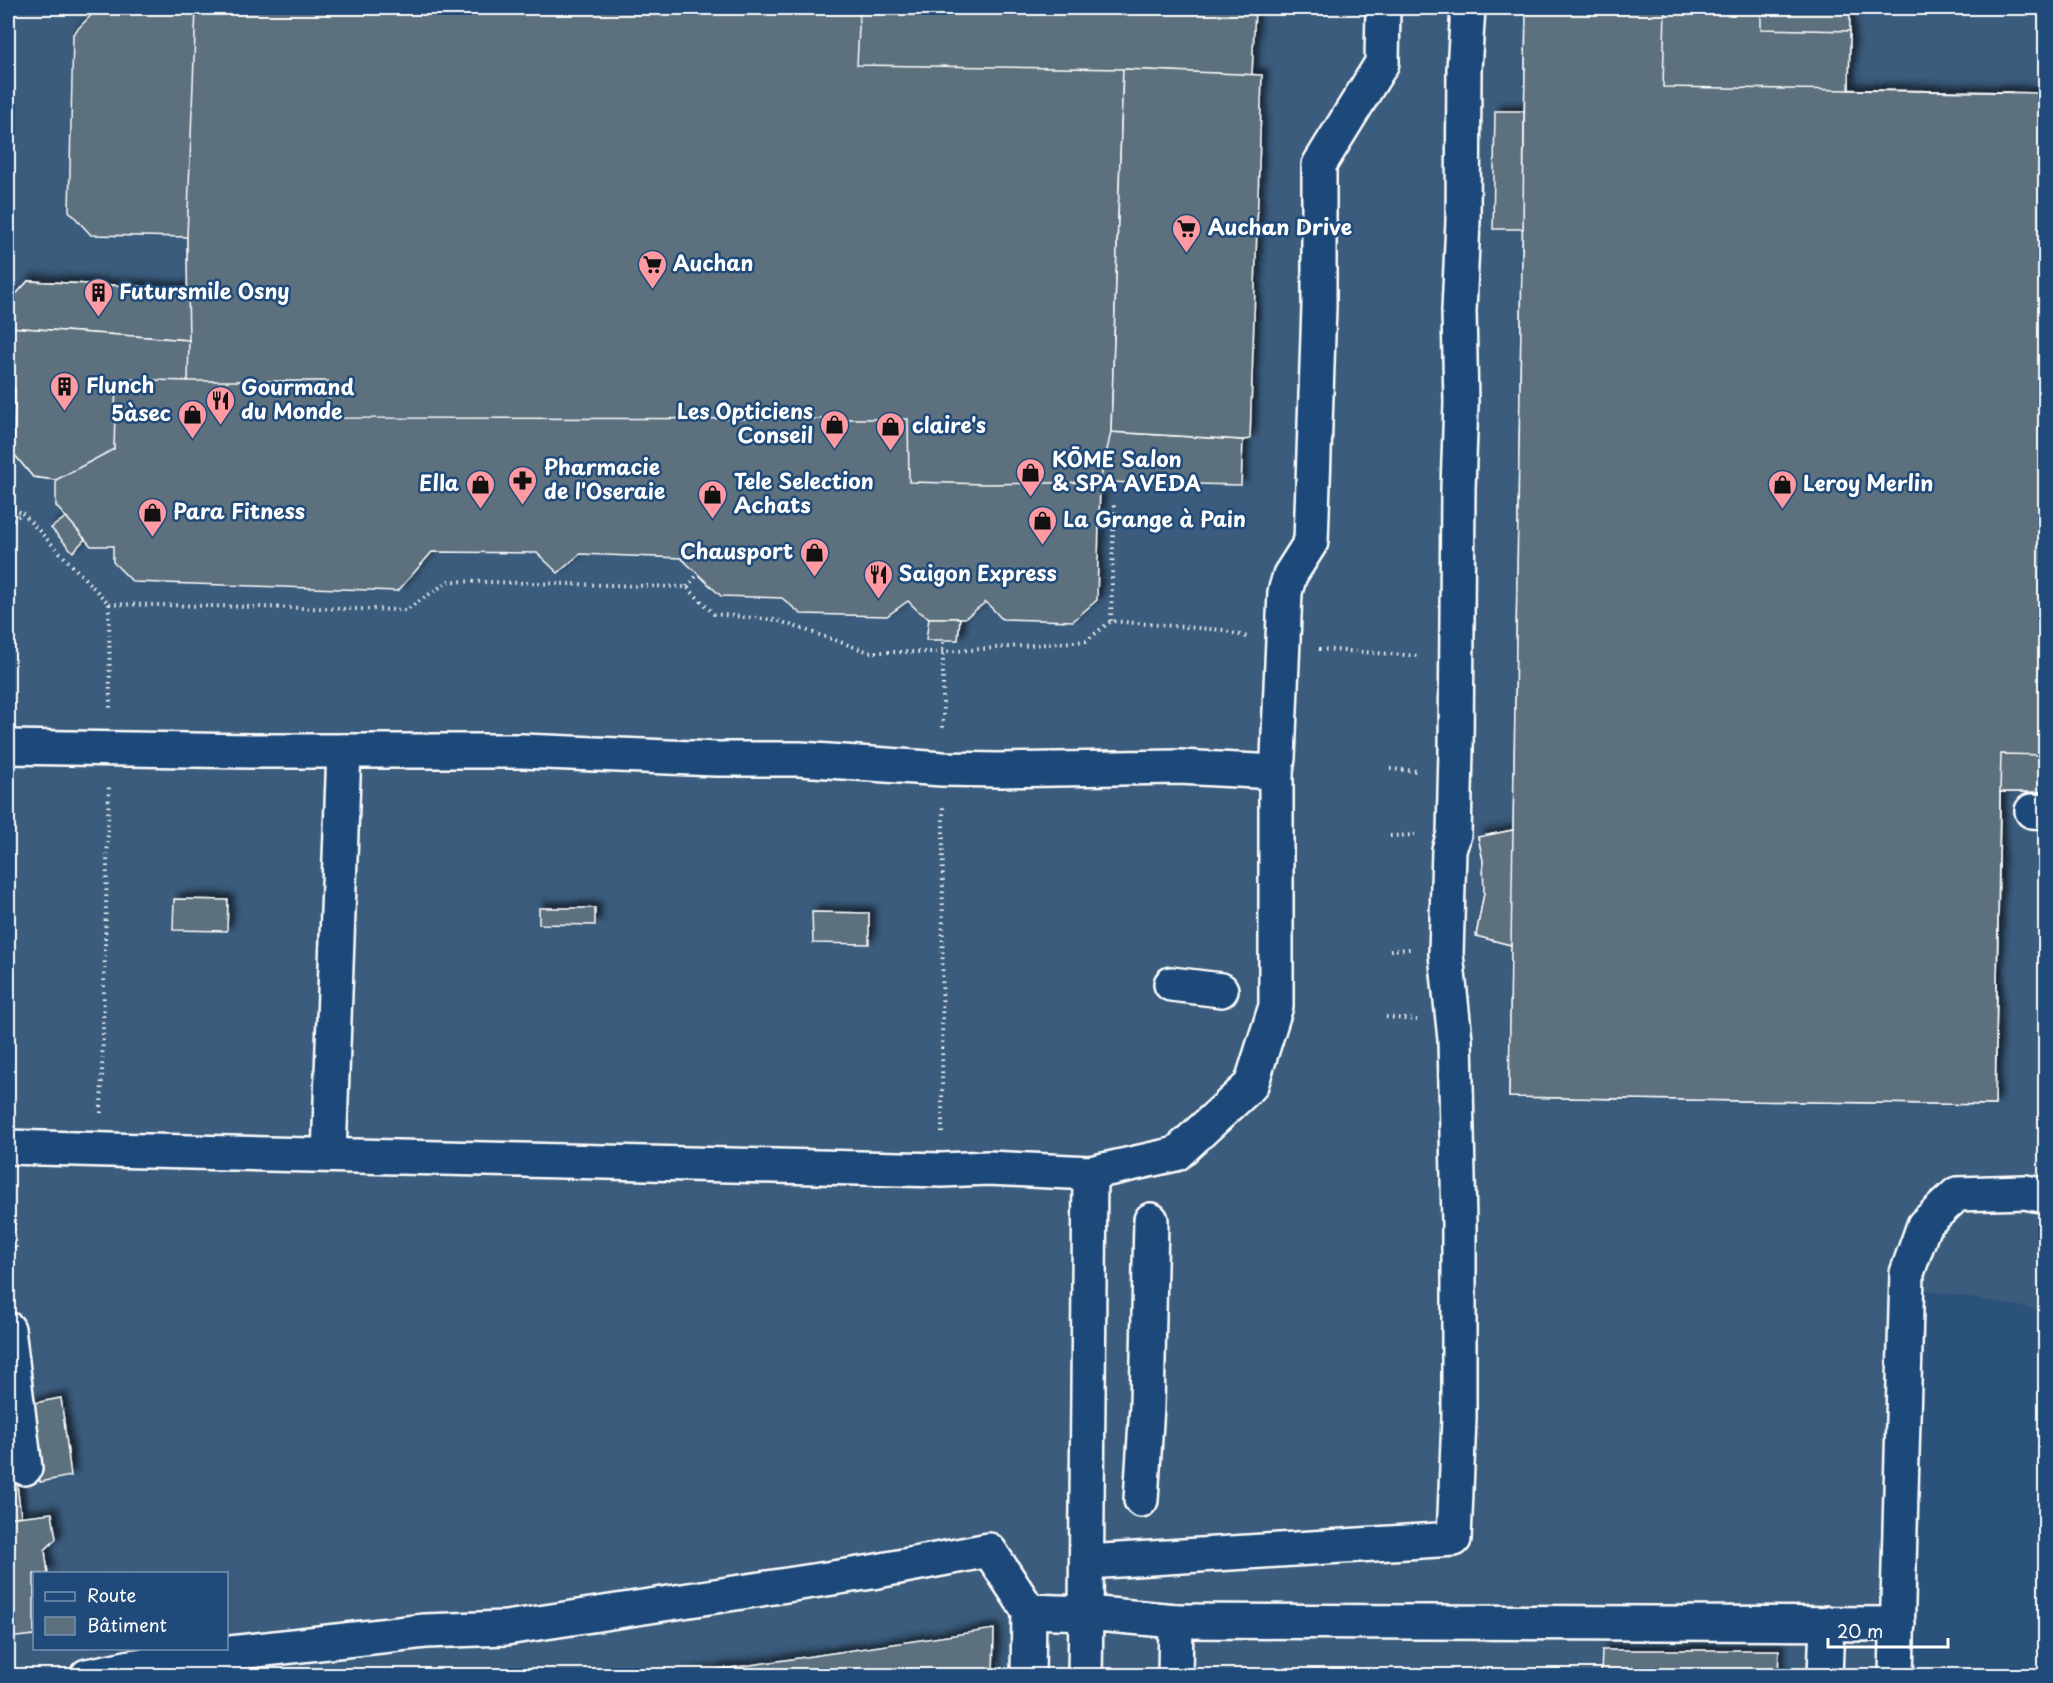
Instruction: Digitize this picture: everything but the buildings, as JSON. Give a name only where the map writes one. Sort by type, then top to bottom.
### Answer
[{"type":"street","points":[[8,1147],[942,1170],[988,1168],[1090,1173],[1176,1154],[1251,1085],[1276,1006],[1276,772],[1282,647],[1285,592],[1290,575],[1311,542],[1319,306],[1319,165],[1382,63],[1383,8]]},
{"type":"street","points":[[1087,1562],[1454,1539],[1458,1418],[1459,1223],[1455,1039],[1446,954],[1449,850],[1454,834],[1461,403],[1459,311],[1463,221],[1464,69],[1468,8]]},
{"type":"street","points":[[8,747],[522,751],[716,759],[800,759],[943,769],[1179,767],[1276,772]]},
{"type":"street","points":[[329,1154],[344,751]]},
{"type":"street","points":[[1171,984],[1221,990]]},
{"type":"street","points":[[1085,1676],[1090,1173]]},
{"type":"street","points":[[1896,1676],[1906,1273],[1924,1225],[1957,1194],[2025,1191],[2046,1196]]},
{"type":"street","points":[[1141,1500],[1147,1407],[1151,1220]]},
{"type":"street","points":[[8,1329],[25,1468]]},
{"type":"street","points":[[87,1676],[231,1653],[425,1631],[506,1628],[872,1572],[989,1550],[1029,1611],[1028,1676]]},
{"type":"street","points":[[1029,1611],[1086,1613],[1176,1621],[1898,1624]]},
{"type":"street","points":[[1175,1676],[1176,1621]]},
{"type":"street","points":[[1825,1676],[1827,1623]]},
{"type":"path","points":[[1111,621],[1113,501]]},
{"type":"path","points":[[8,506],[22,513],[109,604],[110,748],[100,1151]]},
{"type":"path","points":[[8,524],[22,513]]},
{"type":"path","points":[[687,586],[698,574]]},
{"type":"path","points":[[109,604],[406,610],[449,581],[687,586],[714,614],[776,620],[869,652],[943,652],[1086,641],[1111,621],[1222,630],[1282,647],[1458,658]]},
{"type":"path","points":[[942,1170],[943,642]]},
{"type":"path","points":[[1390,836],[1454,834]]},
{"type":"path","points":[[8,1256],[16,1250],[9,1184],[20,1184]]},
{"type":"shaded area","points":[[8,8],[2045,8],[2045,1311],[1925,1290],[1911,1675],[8,1676]]},
{"type":"place","name":"Auchan Drive","points":[[1187,254]]},
{"type":"place","name":"Auchan","points":[[652,290]]},
{"type":"place","name":"Futursmile Osny","points":[[98,318]]},
{"type":"place","name":"Flunch","points":[[65,412]]},
{"type":"place","name":"Gourmand du Monde","points":[[220,426]]},
{"type":"place","name":"5àsec","points":[[192,440]]},
{"type":"place","name":"Les Opticiens Conseil","points":[[834,450]]},
{"type":"place","name":"claire's","points":[[891,452]]},
{"type":"place","name":"KŌME Salon & SPA AVEDA","points":[[1031,498]]},
{"type":"place","name":"Pharmacie de l'Oseraie","points":[[523,506]]},
{"type":"place","name":"Ella","points":[[480,510]]},
{"type":"place","name":"Leroy Merlin","points":[[1782,510]]},
{"type":"place","name":"Tele Selection Achats","points":[[713,520]]},
{"type":"place","name":"Para Fitness","points":[[152,538]]},
{"type":"place","name":"La Grange à Pain","points":[[1042,546]]},
{"type":"place","name":"Chausport","points":[[814,578]]},
{"type":"place","name":"Saigon Express","points":[[878,600]]}]
